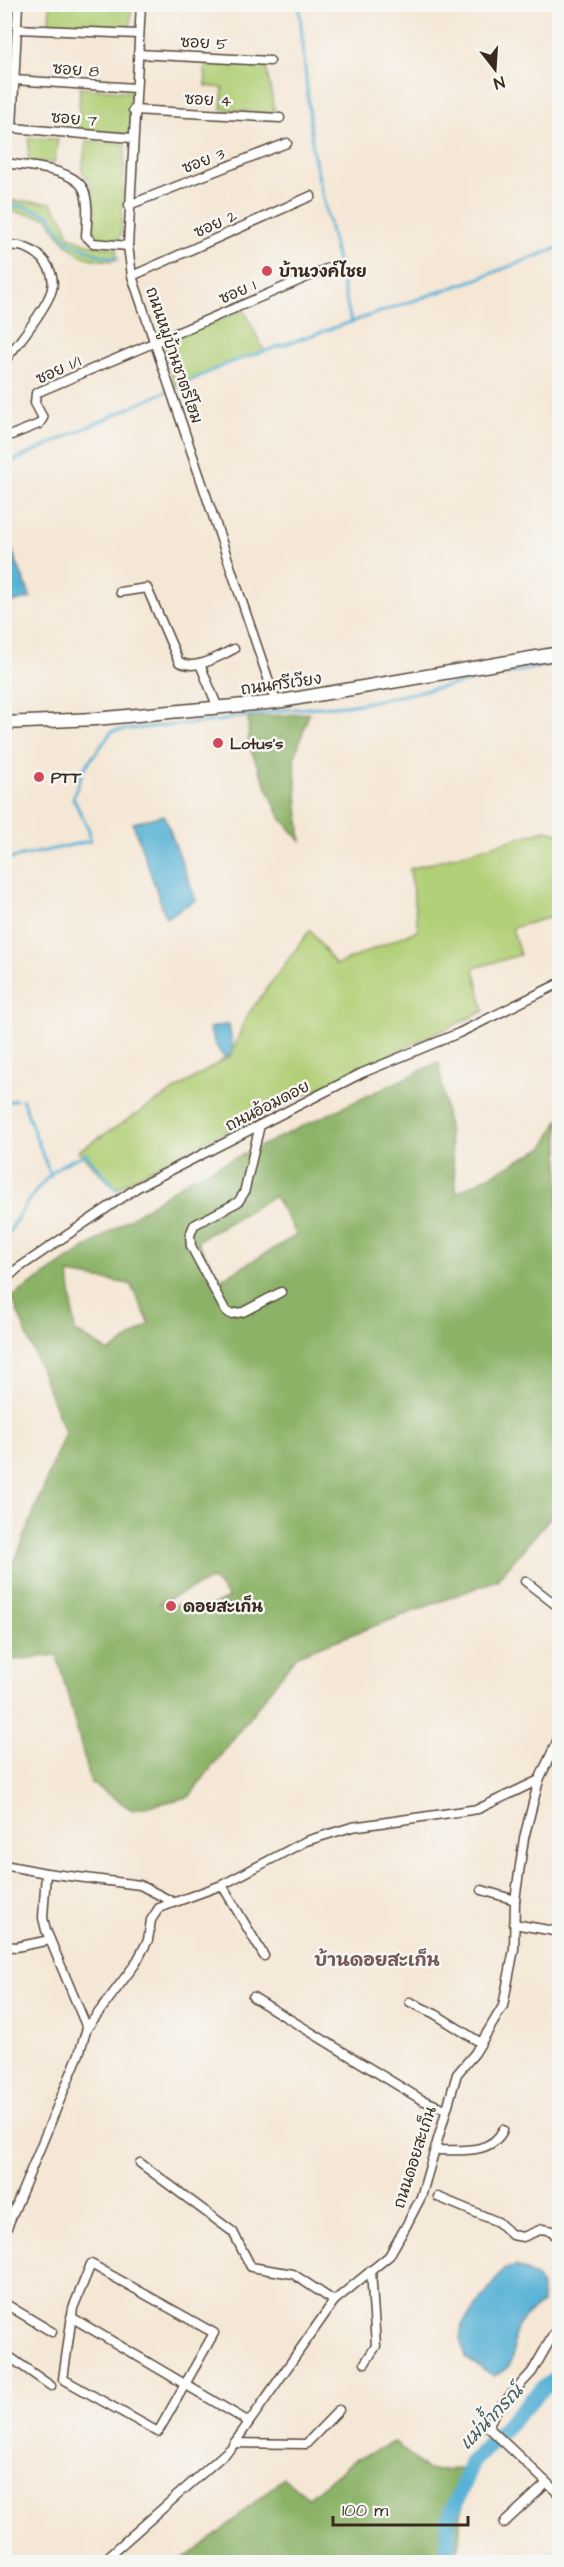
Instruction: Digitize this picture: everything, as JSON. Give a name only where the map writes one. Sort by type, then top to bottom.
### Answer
[{"type":"main road","name":"ถนนศรีเวียง","points":[[4,723],[95,719],[276,702],[560,653]]},
{"type":"street","points":[[14,80],[18,4]]},
{"type":"street","name":"ถนนหมู่บ้านชาตรีโฮม","points":[[141,4],[129,206],[128,246],[132,276],[276,702]]},
{"type":"street","points":[[17,29],[138,34]]},
{"type":"street","name":"ซอย 5","points":[[138,54],[270,61]]},
{"type":"street","name":"ซอย 8","points":[[14,80],[135,88]]},
{"type":"street","name":"ซอย 7","points":[[14,80],[12,128],[132,138]]},
{"type":"street","name":"ซอย 4","points":[[134,110],[280,118]]},
{"type":"street","name":"ซอย 3","points":[[129,206],[287,143]]},
{"type":"street","points":[[4,163],[39,167],[70,176],[85,190],[86,236],[93,243],[128,246]]},
{"type":"street","name":"ซอย 2","points":[[132,276],[311,196]]},
{"type":"street","points":[[4,245],[24,247],[40,257],[50,267],[53,282],[50,296],[4,362]]},
{"type":"street","name":"ซอย 1","points":[[155,342],[331,267]]},
{"type":"street","name":"ซอย 1/1","points":[[4,438],[39,424],[43,418],[35,403],[36,393],[155,342]]},
{"type":"street","points":[[120,592],[147,588],[179,662],[187,666],[200,664],[234,650]]},
{"type":"street","points":[[200,664],[218,708]]},
{"type":"street","name":"ถนนอ้อมดอย","points":[[4,1281],[17,1269],[138,1187],[362,1073],[459,1033],[560,983]]},
{"type":"street","points":[[260,1125],[244,1193],[238,1202],[194,1225],[190,1235],[191,1246],[225,1310],[230,1314],[243,1312],[281,1292]]},
{"type":"street","points":[[525,1581],[560,1608]]},
{"type":"street","name":"ถนนดอยสะเก็น","points":[[102,2562],[115,2553],[234,2443],[333,2301],[389,2256],[406,2226],[421,2197],[457,2074],[481,2043],[503,2006],[515,1943],[515,1900],[524,1838],[539,1780],[560,1735]]},
{"type":"street","points":[[4,2235],[79,2054],[87,2028],[136,1963],[148,1940],[151,1920],[159,1908],[222,1885],[306,1841],[352,1827],[478,1809],[539,1780]]},
{"type":"street","points":[[4,1865],[46,1873],[140,1885],[173,1902]]},
{"type":"street","points":[[46,1873],[43,1918],[87,2028]]},
{"type":"street","points":[[222,1885],[264,1956]]},
{"type":"street","points":[[482,1890],[515,1900]]},
{"type":"street","points":[[514,1924],[560,1932]]},
{"type":"street","points":[[4,1946],[16,1947],[50,1940]]},
{"type":"street","points":[[253,1997],[422,2100],[446,2109]]},
{"type":"street","points":[[410,2002],[435,2014],[481,2043]]},
{"type":"street","points":[[435,2150],[467,2150],[490,2145],[498,2140],[503,2130]]},
{"type":"street","points":[[140,2163],[233,2232],[251,2267],[293,2274],[333,2301]]},
{"type":"street","points":[[438,2197],[498,2222],[512,2235],[523,2237],[542,2229],[552,2231],[560,2242]]},
{"type":"street","points":[[91,2264],[214,2332],[186,2384],[158,2432],[63,2379],[73,2308],[91,2264]]},
{"type":"street","points":[[365,2363],[376,2346],[371,2270]]},
{"type":"street","points":[[4,2303],[52,2332]]},
{"type":"street","points":[[71,2317],[249,2422]]},
{"type":"street","points":[[560,2323],[532,2372],[495,2412],[488,2427],[560,2495]]},
{"type":"street","points":[[4,2353],[51,2386]]},
{"type":"street","points":[[234,2443],[306,2444],[339,2410]]},
{"type":"street","points":[[504,2523],[547,2483]]},
{"type":"green space","points":[[50,5],[132,5],[130,28],[49,23]]},
{"type":"green space","points":[[205,63],[266,66],[275,114],[221,109],[223,88],[206,86]]},
{"type":"green space","points":[[80,88],[133,92],[130,134],[78,131]]},
{"type":"green space","points":[[29,138],[58,139],[54,163],[28,162]]},
{"type":"green space","points":[[86,141],[125,144],[119,239],[100,239],[96,236],[93,194],[88,179],[82,172]]},
{"type":"green space","points":[[4,200],[51,203],[63,219],[69,236],[87,244],[117,249],[116,260],[92,259],[83,256],[67,245],[48,218],[5,210]]},
{"type":"green space","points":[[244,310],[264,351],[229,363],[176,388],[163,342]]},
{"type":"green space","points":[[309,713],[294,759],[301,841],[280,817],[249,746],[248,718]]},
{"type":"green space","points":[[546,830],[559,833],[559,927],[555,916],[512,928],[520,955],[474,968],[484,1011],[182,1152],[116,1189],[78,1151],[231,1055],[246,1017],[310,930],[336,965],[418,930],[410,869]]},
{"type":"green space","points":[[439,1062],[457,1193],[544,1147],[559,1119],[560,1417],[556,1423],[560,1432],[559,1507],[497,1580],[297,1655],[189,1797],[132,1810],[91,1783],[57,1655],[5,1661],[4,1563],[15,1561],[65,1432],[12,1297],[188,1180]],"holes":[[[274,1196],[297,1235],[220,1280],[197,1241]],[[69,1274],[130,1284],[150,1324],[109,1352],[75,1331]],[[213,1579],[229,1598],[208,1608],[159,1603]]]},
{"type":"green space","points":[[395,2442],[426,2470],[465,2469],[457,2562],[177,2562],[201,2548],[283,2478],[309,2497],[353,2461]]},
{"type":"water","points":[[4,530],[31,598],[5,604],[4,604]]},
{"type":"water","points":[[164,815],[196,900],[166,918],[133,823]]},
{"type":"water","points":[[229,1024],[233,1052],[225,1059],[215,1044],[209,1028]]},
{"type":"water","points":[[516,2266],[534,2275],[540,2283],[542,2303],[517,2327],[512,2360],[509,2366],[494,2376],[467,2359],[460,2340],[462,2325],[503,2270]]},
{"type":"waterway","points":[[299,4],[313,152],[351,322],[477,279],[560,247]]},
{"type":"waterway","points":[[4,206],[22,206],[50,215],[66,240],[97,254],[118,259]]},
{"type":"waterway","points":[[4,465],[229,363],[351,322]]},
{"type":"waterway","points":[[4,860],[90,841],[89,830],[73,798],[83,770],[112,731],[218,721],[283,710],[359,704],[560,663]]},
{"type":"waterway","points":[[22,1099],[51,1177]]},
{"type":"waterway","points":[[4,1103],[16,1100]]},
{"type":"waterway","points":[[4,1242],[36,1191],[52,1173],[66,1163],[86,1154],[117,1190]]},
{"type":"waterway","name":"แม่น้ำกรณ์","points":[[448,2562],[448,2521],[472,2462],[540,2391],[560,2375]]},
{"type":"place","name":"บ้านวงค์ไชย","points":[[267,271]]},
{"type":"place","name":"Lotus's","points":[[218,743]]},
{"type":"place","name":"PTT","points":[[39,777]]},
{"type":"place","name":"ดอยสะเก็น","points":[[171,1606]]},
{"type":"district","name":"บ้านดอยสะเก็น","points":[[377,1960]]}]
